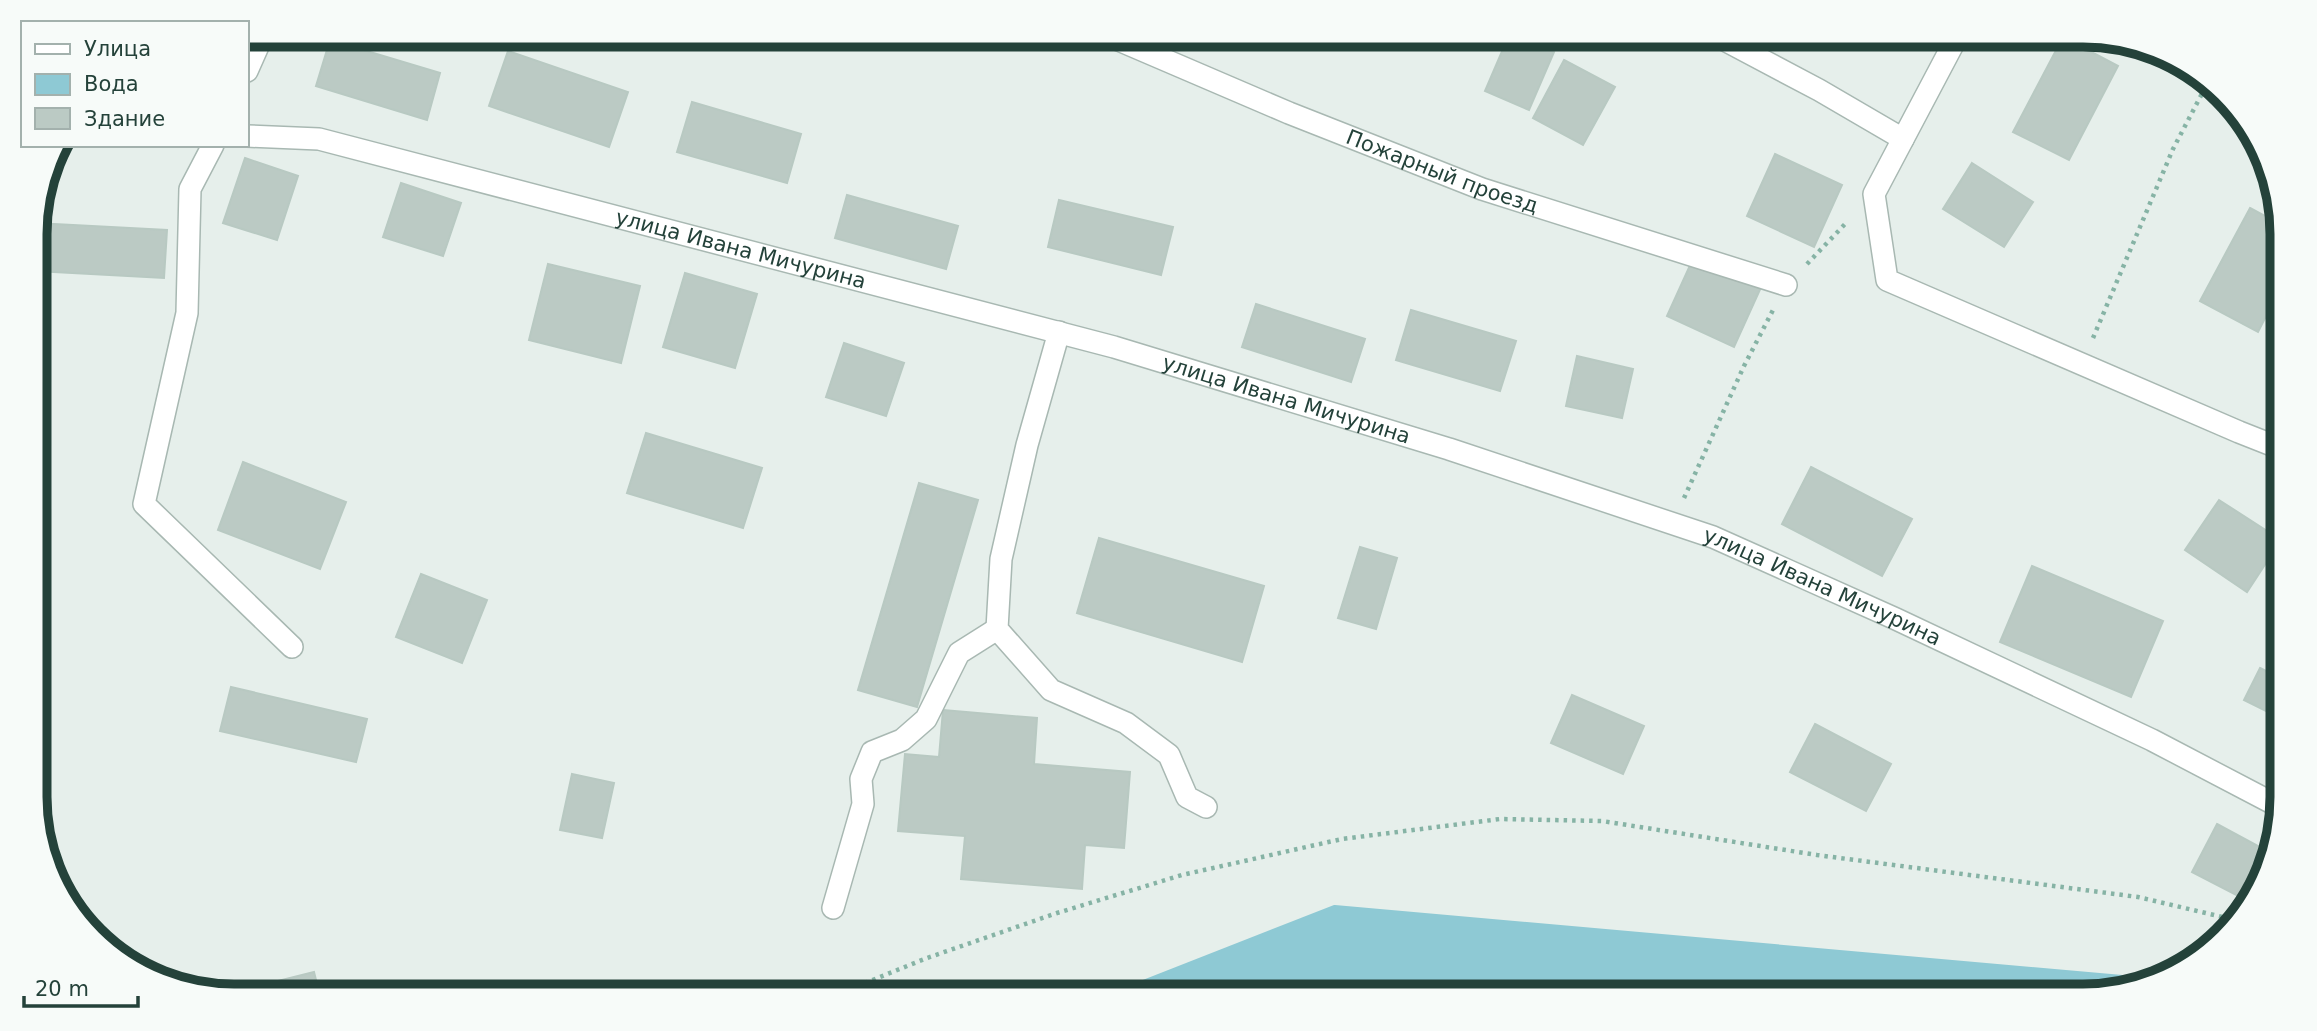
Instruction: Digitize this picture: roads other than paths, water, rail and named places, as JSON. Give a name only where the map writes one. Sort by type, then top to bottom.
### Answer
[{"type":"street","points":[[1738,47],[1903,139]]},
{"type":"street","points":[[1952,47],[1874,194],[1887,280],[2082,364],[2270,439]]},
{"type":"street","points":[[248,69],[257,48]]},
{"type":"street","name":"Пожарный проезд","points":[[1136,48],[1289,113],[1482,189],[1786,285]]},
{"type":"street","name":"улица Ивана Мичурина","points":[[248,136],[318,139],[1059,332],[1449,449],[1713,537],[1896,619],[2152,740],[2270,802]]},
{"type":"street","points":[[212,147],[190,189],[187,313],[144,504],[292,647]]},
{"type":"street","points":[[1059,332],[1027,445],[1001,559],[997,629],[1051,690],[1126,723],[1168,755],[1187,797],[1206,807]]},
{"type":"street","points":[[833,908],[863,804],[861,779],[872,752],[902,740],[926,719],[959,653],[997,629]]},
{"type":"water","points":[[1334,905],[2135,976],[2095,983],[1134,984]]}]
